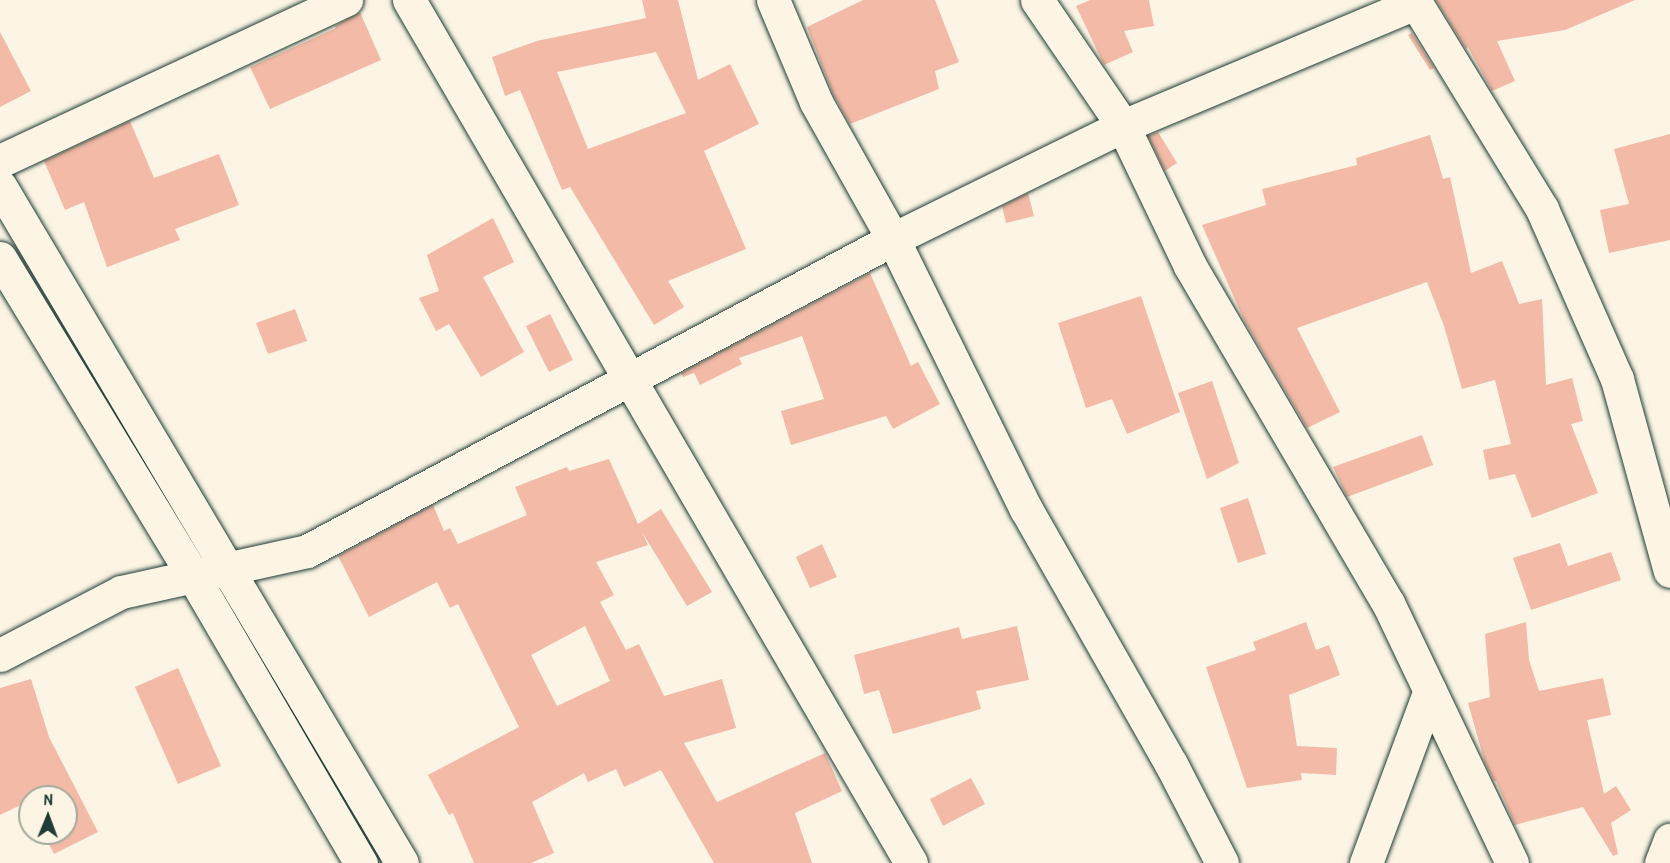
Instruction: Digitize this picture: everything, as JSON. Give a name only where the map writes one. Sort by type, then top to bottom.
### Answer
[{"type":"street","points":[[0,161],[346,0]]},
{"type":"street","points":[[409,0],[911,863]]},
{"type":"street","points":[[773,0],[816,102],[893,239],[1026,509],[1171,764],[1222,863]]},
{"type":"street","points":[[1037,0],[1123,126],[1190,266],[1388,603],[1512,863]]},
{"type":"street","points":[[0,655],[121,592],[308,550],[893,239],[1123,126],[1415,2],[1542,209],[1617,379],[1670,571]]},
{"type":"street","points":[[0,186],[229,568],[402,863]]},
{"type":"street","points":[[0,258],[193,576],[360,863]]},
{"type":"street","points":[[1366,863],[1430,690]]},
{"type":"street","points":[[1661,863],[1670,840]]},
{"type":"building","points":[[642,0],[678,0],[698,80],[730,64],[759,124],[704,151],[746,249],[668,281],[684,307],[654,325],[570,187],[562,190],[520,90],[505,96],[492,57],[537,41],[646,18]],"holes":[[[656,52],[686,113],[588,149],[557,72]]]},
{"type":"building","points":[[863,0],[935,0],[959,62],[935,71],[939,89],[850,124],[833,94],[807,27]]},
{"type":"building","points":[[1090,0],[1149,0],[1154,26],[1124,31],[1133,52],[1104,65],[1076,6]]},
{"type":"building","points":[[1436,0],[1635,0],[1565,30],[1497,41],[1515,81],[1492,91],[1468,47],[1466,49]]},
{"type":"building","points":[[360,12],[381,60],[270,109],[250,67],[336,28],[335,26]]},
{"type":"building","points":[[0,32],[31,91],[0,107]]},
{"type":"building","points":[[1412,33],[1434,68],[1430,70],[1408,35]]},
{"type":"building","points":[[130,121],[154,178],[219,154],[239,205],[175,229],[180,240],[107,267],[84,202],[65,210],[44,161]]},
{"type":"building","points":[[1158,132],[1177,163],[1165,171],[1148,136]]},
{"type":"building","points":[[1670,134],[1670,240],[1609,253],[1600,210],[1629,204],[1614,149]]},
{"type":"building","points":[[1430,135],[1443,179],[1450,177],[1471,273],[1502,261],[1519,304],[1542,299],[1546,385],[1572,378],[1583,421],[1571,424],[1598,493],[1532,518],[1515,474],[1489,480],[1483,450],[1511,444],[1495,380],[1462,389],[1444,326],[1427,282],[1297,328],[1340,412],[1307,428],[1244,320],[1202,225],[1266,205],[1262,189],[1357,165],[1356,158]]},
{"type":"building","points":[[1028,193],[1034,216],[1006,223],[1002,206]]},
{"type":"building","points":[[493,218],[514,262],[483,277],[524,352],[481,377],[449,324],[436,331],[419,298],[439,291],[427,255]]},
{"type":"building","points":[[870,273],[911,366],[918,362],[940,404],[893,429],[886,416],[791,445],[781,411],[824,399],[802,336],[739,358],[742,364],[700,385],[694,373],[683,377],[681,373]]},
{"type":"building","points":[[1141,296],[1180,412],[1127,434],[1112,399],[1086,408],[1058,323]]},
{"type":"building","points":[[295,309],[307,341],[268,354],[256,323]]},
{"type":"building","points":[[550,314],[573,360],[549,372],[526,326]]},
{"type":"building","points":[[1212,381],[1239,463],[1207,479],[1178,393]]},
{"type":"building","points":[[1422,435],[1433,465],[1347,497],[1333,467]]},
{"type":"building","points":[[609,459],[638,524],[661,509],[712,592],[687,606],[642,532],[648,545],[596,562],[614,595],[600,602],[626,650],[639,644],[664,696],[722,679],[736,728],[684,743],[717,802],[825,753],[842,791],[795,813],[812,863],[714,863],[661,770],[624,787],[616,769],[588,782],[584,773],[532,802],[554,853],[531,863],[474,863],[453,813],[449,815],[428,775],[519,727],[458,604],[450,608],[437,582],[369,617],[338,556],[433,505],[444,531],[450,528],[458,544],[527,515],[515,487],[567,467],[569,471]],"holes":[[[585,626],[610,681],[557,706],[531,655]]]},
{"type":"building","points":[[1248,498],[1266,554],[1238,563],[1220,508]]},
{"type":"building","points":[[1560,543],[1568,566],[1611,552],[1621,580],[1531,610],[1513,558]]},
{"type":"building","points":[[822,544],[837,577],[810,588],[796,557]]},
{"type":"building","points":[[1306,622],[1316,650],[1329,645],[1340,675],[1289,695],[1297,746],[1337,748],[1336,775],[1301,773],[1302,780],[1247,788],[1206,667],[1256,650],[1253,642]]},
{"type":"building","points":[[1526,622],[1529,660],[1539,691],[1603,678],[1611,715],[1587,720],[1604,794],[1616,786],[1631,810],[1611,823],[1618,854],[1613,856],[1583,807],[1515,825],[1496,781],[1485,763],[1468,703],[1490,697],[1485,634]]},
{"type":"building","points":[[1017,626],[1029,680],[976,691],[981,709],[893,734],[879,690],[864,694],[854,655],[959,627],[962,639]]},
{"type":"building","points":[[178,668],[221,766],[178,784],[135,687]]},
{"type":"building","points":[[31,679],[49,737],[74,785],[18,785],[18,806],[0,815],[0,688]]},
{"type":"building","points":[[971,778],[985,804],[943,826],[930,799]]},
{"type":"building","points":[[78,793],[98,832],[78,842]]},
{"type":"building","points":[[49,845],[72,845],[54,854]]}]
